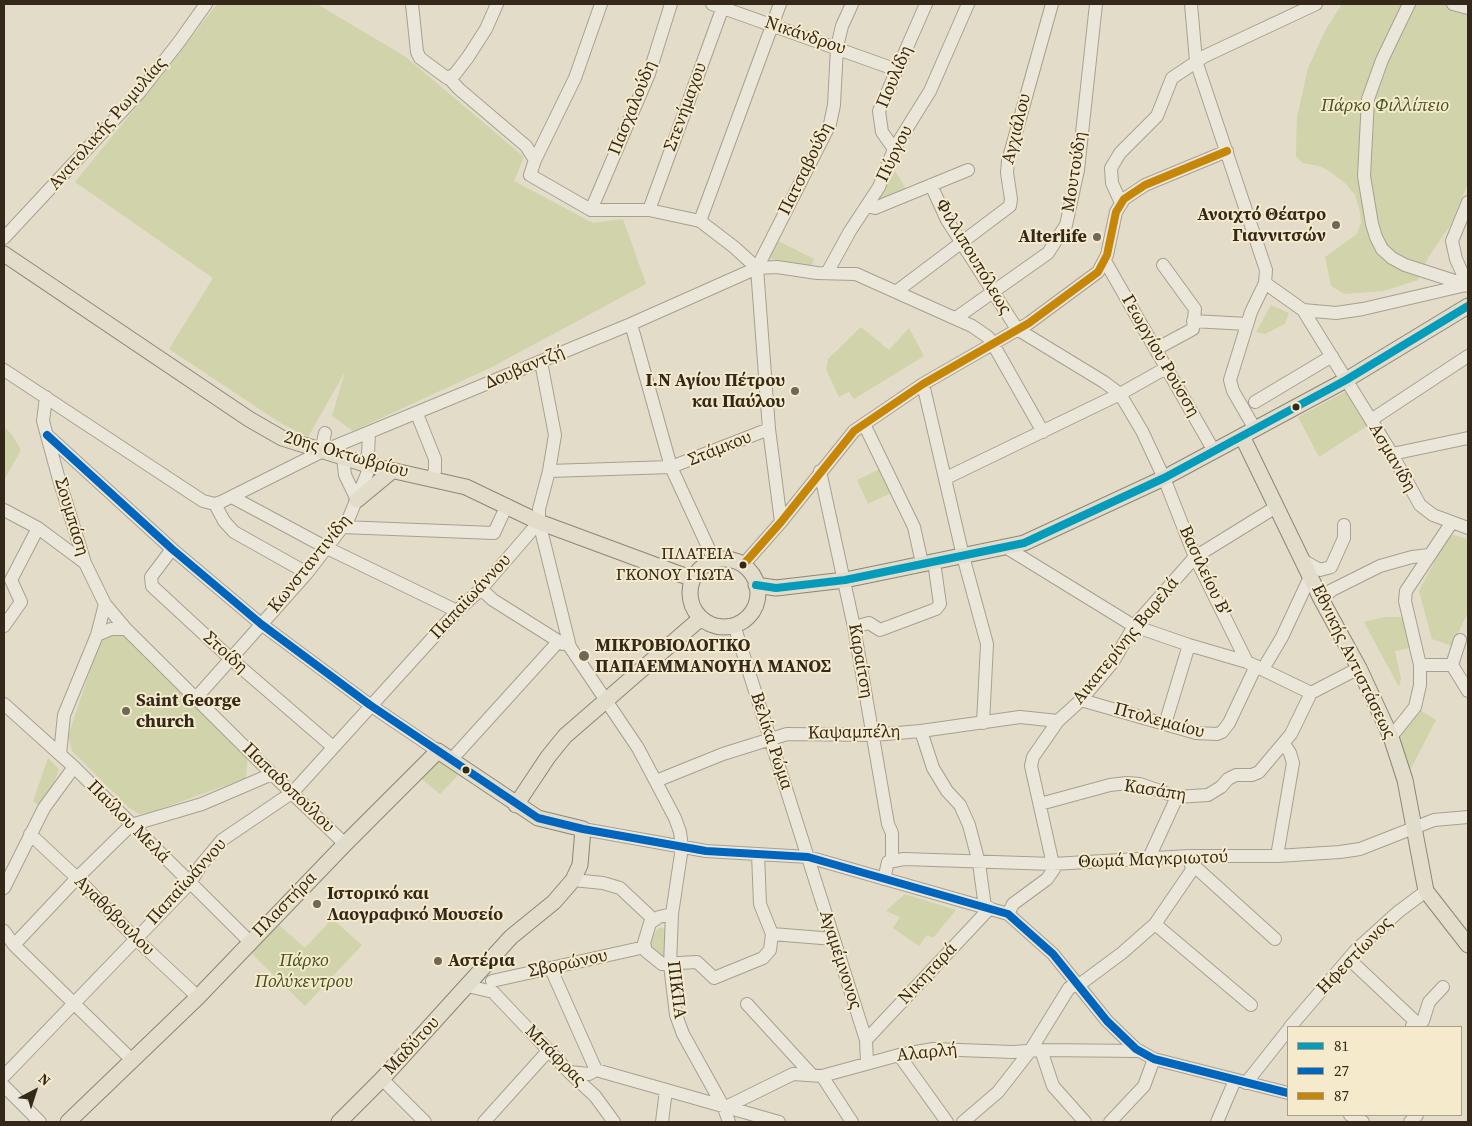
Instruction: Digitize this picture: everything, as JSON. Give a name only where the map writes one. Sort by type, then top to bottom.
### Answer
[{"type":"main road","name":"20ης Οκτωβρίου","points":[[4,254],[249,420],[282,438],[368,465],[466,487],[540,522],[693,580]]},
{"type":"main road","points":[[756,585],[776,588],[844,580],[1007,548],[1039,538],[1164,478],[1248,433],[1346,380],[1468,306]]},
{"type":"main road","name":"Εθνικής Αντιστάσεως","points":[[1248,433],[1276,508],[1304,561],[1321,599],[1359,668],[1391,737],[1405,780],[1426,891],[1468,945]]},
{"type":"main road","points":[[357,500],[392,471]]},
{"type":"main road","points":[[714,560],[729,560],[742,565],[752,574],[756,585],[755,607],[745,619],[734,625],[717,626],[701,618],[696,612],[690,596],[693,580],[704,566],[714,560]]},
{"type":"main road","points":[[516,805],[548,757],[565,736],[701,618]]},
{"type":"main road","points":[[438,751],[516,805],[547,822],[583,829],[580,865],[573,880]]},
{"type":"main road","name":"Πλαστήρα","points":[[68,1122],[198,997],[345,844],[438,751]]},
{"type":"main road","name":"Μαδύτου","points":[[339,1122],[382,1079],[511,937],[554,902],[573,880]]},
{"type":"street","name":"Ανατολικής Ρωμυλίας","points":[[4,238],[139,92],[179,42],[206,4]]},
{"type":"street","points":[[412,4],[417,52],[420,58],[443,77],[449,78],[459,89],[526,146],[535,160]]},
{"type":"street","points":[[449,78],[461,66],[486,29],[497,4]]},
{"type":"street","points":[[602,4],[575,78],[535,160],[530,175],[591,210],[649,210],[700,222],[734,247],[757,268],[769,429],[781,522]]},
{"type":"street","name":"Πασχαλούδη","points":[[591,210],[649,74],[671,4]]},
{"type":"street","points":[[700,222],[780,4]]},
{"type":"street","name":"Πατσαβούδη","points":[[757,268],[830,124],[834,105],[837,47],[842,26],[852,4]]},
{"type":"street","name":"Πουλίδη","points":[[894,149],[882,132],[878,115],[926,4]]},
{"type":"street","name":"Πύργου","points":[[827,273],[850,231],[868,206],[883,180],[894,149],[930,91],[968,4]]},
{"type":"street","name":"Αγχιάλου","points":[[897,291],[1007,210],[1011,202],[1006,172],[1008,160],[1052,4]]},
{"type":"street","name":"Μουτούδη","points":[[956,318],[1048,253],[1066,225],[1078,170],[1096,4]]},
{"type":"street","points":[[1191,4],[1196,61],[1262,253],[1266,270],[1265,283],[1247,324],[1230,380],[1248,433]]},
{"type":"street","points":[[1121,203],[1112,184],[1111,168],[1115,161],[1157,116],[1168,83],[1172,78],[1196,61],[1316,4]]},
{"type":"street","points":[[1409,4],[1382,60],[1368,99],[1364,176],[1372,224],[1382,249],[1392,258],[1405,265],[1468,286]]},
{"type":"street","points":[[1453,4],[1468,8]]},
{"type":"street","name":"Νικάνδρου","points":[[720,5],[897,70]]},
{"type":"street","name":"Στενήμαχου","points":[[649,210],[720,5]]},
{"type":"street","points":[[742,565],[781,522],[847,439],[864,424],[923,384],[1017,328],[1029,323],[1098,272],[1105,261],[1116,212],[1121,203],[1145,185],[1226,151]]},
{"type":"street","points":[[868,206],[875,208],[968,170]]},
{"type":"street","name":"Φιλλιπουπόλεως","points":[[931,185],[942,212],[961,244],[1017,328]]},
{"type":"street","points":[[1468,202],[1452,241],[1456,259],[1468,286]]},
{"type":"street","name":"Γεωργίου Ρούσση","points":[[1105,261],[1214,451]]},
{"type":"street","points":[[1156,349],[1193,329],[1193,305],[1163,265]]},
{"type":"street","name":"Φιλλιπουπόλεως","points":[[757,268],[777,267],[827,273],[856,274],[956,318],[978,330],[993,344],[1043,432]]},
{"type":"street","name":"Δουβαντζή","points":[[215,504],[322,452],[631,324],[757,268]]},
{"type":"street","points":[[1265,283],[1303,310],[1346,312],[1468,286]]},
{"type":"street","name":"Ασμανίδη","points":[[1303,310],[1392,454],[1420,505],[1433,514],[1468,528]]},
{"type":"street","points":[[1193,321],[1247,324]]},
{"type":"street","points":[[631,324],[671,467],[714,560]]},
{"type":"street","points":[[1017,328],[1120,394]]},
{"type":"street","points":[[1255,402],[1332,356]]},
{"type":"street","points":[[1370,420],[1468,356]]},
{"type":"street","points":[[541,362],[555,435],[549,471],[539,509],[540,522],[570,647],[638,748],[675,818],[682,847]]},
{"type":"street","points":[[946,478],[1120,394],[1166,368]]},
{"type":"street","points":[[4,370],[202,501],[215,504],[224,521],[234,532],[307,573]]},
{"type":"street","points":[[923,384],[963,556],[987,644],[983,723]]},
{"type":"street","name":"Βασιλείου Β'","points":[[1120,394],[1142,431],[1164,478],[1195,557],[1255,665]]},
{"type":"street","name":"Σουμπάση","points":[[46,397],[43,421],[58,476],[85,563],[105,604]]},
{"type":"street","points":[[417,414],[435,459],[435,471],[431,478]]},
{"type":"street","points":[[854,627],[869,623],[880,630],[936,609],[940,604],[928,562],[914,527],[864,424]]},
{"type":"street","name":"Στάμκου","points":[[549,471],[671,467],[769,429]]},
{"type":"street","points":[[322,452],[325,433]]},
{"type":"street","name":"Κωνσταντινίδη","points":[[196,698],[307,573],[354,511],[365,481],[368,465],[369,434]]},
{"type":"street","points":[[47,436],[172,549],[261,624],[370,705],[438,751]]},
{"type":"street","points":[[1392,454],[1468,438]]},
{"type":"street","points":[[58,476],[69,454]]},
{"type":"street","points":[[343,458],[347,482],[357,500]]},
{"type":"street","name":"Καραίτση","points":[[820,471],[854,627],[888,824],[892,833],[890,862],[884,880]]},
{"type":"street","points":[[232,497],[326,548],[457,611]]},
{"type":"street","points":[[342,528],[494,533],[507,505]]},
{"type":"street","name":"Αικατερίνης Βαρελά","points":[[1053,864],[1031,762],[1058,721],[1081,700],[1113,662],[1134,626],[1195,557],[1276,508]]},
{"type":"street","points":[[4,510],[38,528],[85,563]]},
{"type":"street","name":"Παπαϊωάννου","points":[[4,1076],[190,883],[201,865],[222,840],[293,792],[370,705],[457,611],[481,589],[540,522]]},
{"type":"street","points":[[1391,737],[1415,708],[1420,685],[1420,665],[1406,601],[1406,591],[1452,522]]},
{"type":"street","points":[[1304,561],[1320,570],[1331,568],[1344,538],[1344,525]]},
{"type":"street","points":[[4,626],[21,602],[11,580],[38,528]]},
{"type":"street","points":[[1007,548],[1134,626],[1255,665],[1311,693],[1359,668]]},
{"type":"street","name":"Στοίδη","points":[[172,549],[151,577],[151,583],[231,659],[333,747]]},
{"type":"street","points":[[1321,599],[1332,590],[1380,566],[1412,557],[1429,555]]},
{"type":"street","name":"Πτολεμαίου","points":[[1081,700],[1210,735],[1222,732],[1229,723],[1255,665],[1282,637],[1310,577]]},
{"type":"street","points":[[481,589],[492,600],[558,642],[570,647]]},
{"type":"street","points":[[60,754],[64,716],[97,635],[105,604]]},
{"type":"street","name":"Παπαδοπούλου","points":[[105,604],[126,628],[345,844]]},
{"type":"street","name":"Βελίκα Ρώμα","points":[[734,625],[808,857]]},
{"type":"street","points":[[97,635],[111,629],[126,628]]},
{"type":"street","points":[[1460,640],[1452,665],[1468,691]]},
{"type":"street","points":[[451,760],[558,642]]},
{"type":"street","points":[[1165,724],[1189,645]]},
{"type":"street","points":[[1420,665],[1452,665]]},
{"type":"street","name":"Κασάπη","points":[[1040,804],[1110,785],[1127,783],[1140,784],[1177,797],[1208,796],[1228,779],[1236,775],[1255,774],[1284,744],[1311,693]]},
{"type":"street","name":"Παύλου Μελά","points":[[5,709],[74,767],[250,942]]},
{"type":"street","name":"Καψαμπέλη","points":[[656,781],[770,738],[787,734],[873,735],[921,731],[1020,717],[1058,721]]},
{"type":"street","points":[[921,731],[934,768],[963,811],[979,863],[986,907],[990,908]]},
{"type":"street","points":[[1277,856],[1293,763],[1290,752],[1284,744]]},
{"type":"street","points":[[4,888],[44,808],[74,767]]},
{"type":"street","points":[[14,945],[77,878],[131,825],[202,804],[272,774]]},
{"type":"street","points":[[1148,860],[1177,797]]},
{"type":"street","name":"Θωμά Μαγκριωτού","points":[[890,862],[904,859],[1053,864],[1277,856],[1360,849],[1414,827],[1448,817],[1468,817]]},
{"type":"street","points":[[583,829],[682,847],[808,857],[1008,914],[1038,940],[1078,983],[1108,1021],[1140,1051],[1154,1059],[1287,1093]]},
{"type":"street","name":"Αγαθόβουλου","points":[[30,834],[77,878],[136,939],[198,997]]},
{"type":"street","name":"ΠΙΚΠΑ","points":[[682,847],[672,914],[670,965],[673,999],[679,1025],[724,1108],[729,1122]]},
{"type":"street","points":[[672,914],[654,919],[645,935],[645,947],[656,960],[670,965],[697,962],[710,976],[717,978],[763,958],[770,950],[772,934],[760,904],[758,854]]},
{"type":"street","name":"Αγαμέμνονος","points":[[808,857],[866,1040],[867,1063]]},
{"type":"street","points":[[963,1122],[992,1099],[1036,1050],[1069,988],[1082,982],[1122,953],[1155,924],[1192,870],[1190,860]]},
{"type":"street","points":[[1190,860],[1275,939]]},
{"type":"street","points":[[1008,914],[1013,904],[1051,874],[1053,864]]},
{"type":"street","points":[[573,880],[603,883],[620,888],[654,919]]},
{"type":"street","name":"Ηφεστίωνος","points":[[1292,1026],[1370,936],[1426,891]]},
{"type":"street","name":"Νικηταρά","points":[[866,1040],[990,908]]},
{"type":"street","points":[[1155,924],[1251,1004]]},
{"type":"street","points":[[4,931],[14,945],[133,1061]]},
{"type":"street","points":[[772,934],[834,939]]},
{"type":"street","name":"Σβορώνου","points":[[493,986],[551,969],[645,947]]},
{"type":"street","points":[[1348,959],[1413,1025],[1423,1021],[1428,1002],[1443,986]]},
{"type":"street","name":"Μπάφρας","points":[[484,967],[493,986],[548,1051],[595,1096],[614,1122]]},
{"type":"street","points":[[551,969],[596,1070]]},
{"type":"street","points":[[468,986],[493,986]]},
{"type":"street","points":[[747,1004],[816,1075],[852,1122]]},
{"type":"street","name":"Ηφεστίωνος","points":[[1217,1122],[1240,1082],[1287,1031]]},
{"type":"street","name":"Αλαρλή","points":[[724,1108],[792,1074],[816,1075],[899,1055],[948,1048],[1000,1052],[1036,1050],[1140,1051]]},
{"type":"street","points":[[1036,1050],[1054,1086],[1085,1122]]},
{"type":"street","points":[[484,1122],[548,1051]]},
{"type":"street","points":[[899,1055],[947,1122]]},
{"type":"street","points":[[1110,1122],[1144,1086],[1154,1059]]},
{"type":"street","points":[[569,1072],[589,1074],[596,1070],[773,1121]]},
{"type":"street","points":[[382,1079],[425,1122]]},
{"type":"street","points":[[4,1086],[40,1122]]},
{"type":"street","points":[[662,1122],[666,1090]]},
{"type":"green space","points":[[217,4],[317,4],[406,57],[524,157],[514,181],[593,223],[623,219],[646,284],[492,367],[353,431],[332,416],[345,372],[308,437],[282,424],[169,349],[213,278],[75,182]]},
{"type":"green space","name":"Πάρκο Φιλλίπειο","points":[[1342,4],[1444,4],[1468,13],[1468,183],[1451,224],[1428,258],[1418,280],[1383,291],[1344,294],[1331,286],[1325,257],[1357,234],[1361,223],[1355,195],[1345,183],[1329,171],[1319,166],[1302,163],[1296,156],[1297,117],[1308,68],[1326,29]]},
{"type":"green space","points":[[895,171],[906,189],[879,200]]},
{"type":"green space","points":[[778,241],[814,259],[810,270],[769,258]]},
{"type":"green space","points":[[1271,305],[1289,313],[1285,324],[1265,334],[1256,332]]},
{"type":"green space","points":[[861,327],[889,350],[909,328],[924,356],[854,399],[849,392],[839,397],[826,369],[828,359]]},
{"type":"green space","points":[[1347,391],[1367,426],[1319,457],[1298,417]]},
{"type":"green space","points":[[4,426],[21,450],[4,480]]},
{"type":"green space","points":[[880,469],[891,493],[868,504],[857,480]]},
{"type":"green space","points":[[1449,534],[1468,539],[1468,612],[1452,646],[1432,639],[1419,591]]},
{"type":"green space","points":[[1385,617],[1406,617],[1411,648],[1395,651],[1401,679],[1399,687],[1364,622]]},
{"type":"green space","points":[[127,633],[248,754],[246,778],[155,811],[139,814],[128,807],[72,751],[68,736],[101,637]]},
{"type":"green space","points":[[1415,707],[1436,720],[1405,780],[1391,737]]},
{"type":"green space","points":[[442,752],[463,770],[440,794],[419,777]]},
{"type":"green space","points":[[48,758],[59,769],[52,789],[38,805],[33,801]]},
{"type":"green space","points":[[905,894],[956,910],[933,938],[927,935],[919,946],[893,928],[900,917],[886,911]]},
{"type":"green space","name":"Πάρκο Πολύκεντρου","points":[[332,919],[362,945],[305,1006],[250,952],[277,923],[305,948]]},
{"type":"green space","points":[[659,928],[667,929],[667,958],[659,957],[651,946],[651,937]]},
{"type":"transit line","name":"87","points":[[743,565],[781,522],[854,431],[923,384],[1029,323],[1098,272],[1107,255],[1116,212],[1124,199],[1145,185],[1227,151]]},
{"type":"transit line","name":"81","points":[[756,585],[776,588],[845,580],[1024,543],[1164,478],[1346,380],[1468,306]]},
{"type":"transit line","name":"27","points":[[47,435],[172,549],[261,624],[370,705],[538,818],[583,829],[706,851],[808,857],[1008,914],[1053,954],[1107,1021],[1136,1049],[1154,1059],[1287,1093]]},
{"type":"place","name":"Ανοιχτό Θέατρο Γιαννιτσών","points":[[1336,225]]},
{"type":"place","name":"Alterlife","points":[[1097,237]]},
{"type":"place","name":"Ι.Ν Αγίου Πέτρου και Παύλου","points":[[795,391]]},
{"type":"place","name":"ΠΛΑΤΕΙΑ ΓΚΟΝΟΥ ΓΙΩΤΑ","points":[[743,565]]},
{"type":"place","name":"ΜΙΚΡΟΒΙΟΛΟΓΙΚΟ ΠΑΠΑΕΜΜΑΝΟΥΗΛ ΜΑΝΟΣ","points":[[584,656]]},
{"type":"place","name":"Saint George church","points":[[126,711]]},
{"type":"place","name":"Ιστορικό και Λαογραφικό Μουσείο","points":[[317,904]]},
{"type":"place","name":"Αστέρια","points":[[438,961]]}]
